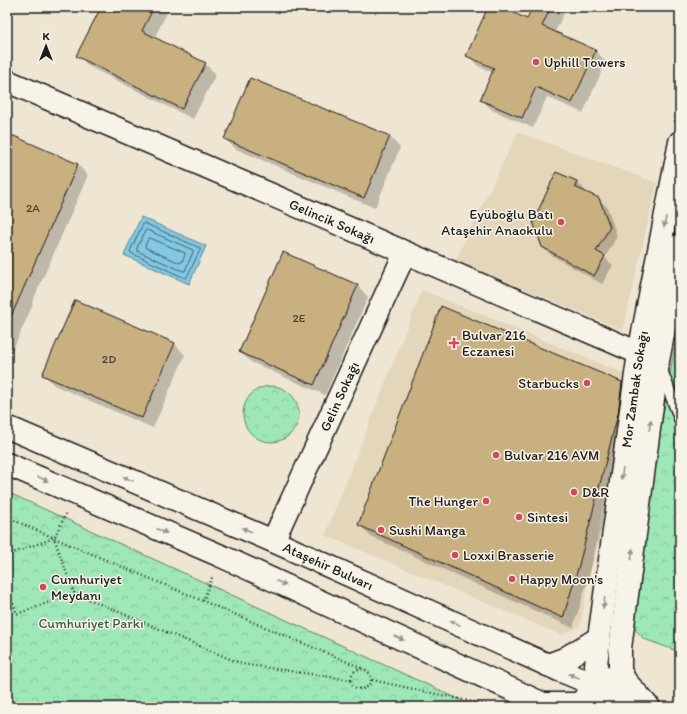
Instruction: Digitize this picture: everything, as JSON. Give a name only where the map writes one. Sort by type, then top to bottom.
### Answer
[{"type":"street","name":"Gelincik Sokağı","points":[[7,81],[649,357]]},
{"type":"street","name":"Mor Zambak Sokağı","points":[[600,697],[596,665],[599,638],[649,357],[680,142]]},
{"type":"street","name":"Mor Zambak Sokağı","points":[[620,648],[649,357],[680,245]]},
{"type":"street","name":"Gelin Sokağı","points":[[272,541],[406,253]]},
{"type":"street","name":"Ataşehir Bulvarı","points":[[7,427],[272,541],[548,665],[600,697],[649,707]]},
{"type":"street","points":[[7,464],[221,556],[547,705],[578,704],[600,697],[620,648]]},
{"type":"street","points":[[548,665],[564,658],[599,638]]},
{"type":"street","points":[[620,648],[620,671],[626,682],[649,707]]},
{"type":"lane","points":[[649,357],[680,419]]},
{"type":"path","points":[[7,555],[54,538],[76,494]]},
{"type":"path","points":[[7,517],[364,669],[370,673],[372,680],[369,686],[363,690],[356,688],[350,680],[352,673],[361,668],[364,669]]},
{"type":"path","points":[[54,538],[74,593]]},
{"type":"path","points":[[203,601],[221,556]]},
{"type":"path","points":[[7,588],[16,614],[74,593],[242,664],[350,680]]},
{"type":"path","points":[[372,680],[497,707]]},
{"type":"shaded area","name":"Eyüboğlu Batı Ataşehir Anaokulu","points":[[518,132],[657,183],[623,330],[455,261]]},
{"type":"shaded area","name":"Bulvar 216 AVM","points":[[422,290],[628,375],[580,626],[561,635],[325,535]]},
{"type":"green space","points":[[680,318],[680,652],[644,639],[626,619]]},
{"type":"green space","points":[[271,386],[282,388],[291,394],[297,403],[299,414],[297,425],[291,434],[282,440],[271,442],[260,440],[251,434],[245,425],[243,414],[245,403],[251,394],[260,388]]},
{"type":"green space","name":"Cumhuriyet Parkı","points":[[7,492],[476,707],[7,707]]},
{"type":"water","points":[[141,217],[206,246],[189,284],[124,255]]},
{"type":"building","points":[[101,7],[154,7],[142,31],[206,63],[182,109],[76,56]]},
{"type":"building","name":"Uphill Towers","points":[[488,7],[501,7],[527,19],[532,7],[551,7],[542,26],[596,50],[572,103],[536,87],[522,118],[480,100],[494,68],[466,56]]},
{"type":"building","points":[[250,78],[390,136],[364,198],[224,139]]},
{"type":"building","points":[[7,133],[78,164],[7,326]]},
{"type":"building","points":[[556,172],[577,181],[575,187],[599,198],[610,227],[596,251],[605,256],[594,276],[542,247],[533,222]]},
{"type":"building","points":[[283,252],[358,285],[314,385],[239,352]]},
{"type":"building","points":[[75,300],[175,343],[142,418],[42,375]]},
{"type":"building","name":"Bulvar 216 AVM","points":[[441,306],[622,382],[618,414],[579,565],[563,618],[358,525]]},
{"type":"place","name":"Uphill Towers","points":[[536,62]]},
{"type":"place","name":"Eyüboğlu Batı Ataşehir Anaokulu","points":[[561,222]]},
{"type":"place","name":"Bulvar 216 Eczanesi","points":[[454,343]]},
{"type":"place","name":"Starbucks","points":[[587,383]]},
{"type":"place","name":"Bulvar 216 AVM","points":[[496,455]]},
{"type":"place","name":"D&R","points":[[574,492]]},
{"type":"place","name":"The Hunger","points":[[486,501]]},
{"type":"place","name":"Sintesi","points":[[519,517]]},
{"type":"place","name":"Sushi Manga","points":[[381,530]]},
{"type":"place","name":"Loxxi Brasserie","points":[[455,555]]},
{"type":"place","name":"Happy Moon's","points":[[512,579]]},
{"type":"place","name":"Cumhuriyet Meydanı","points":[[43,587]]}]
